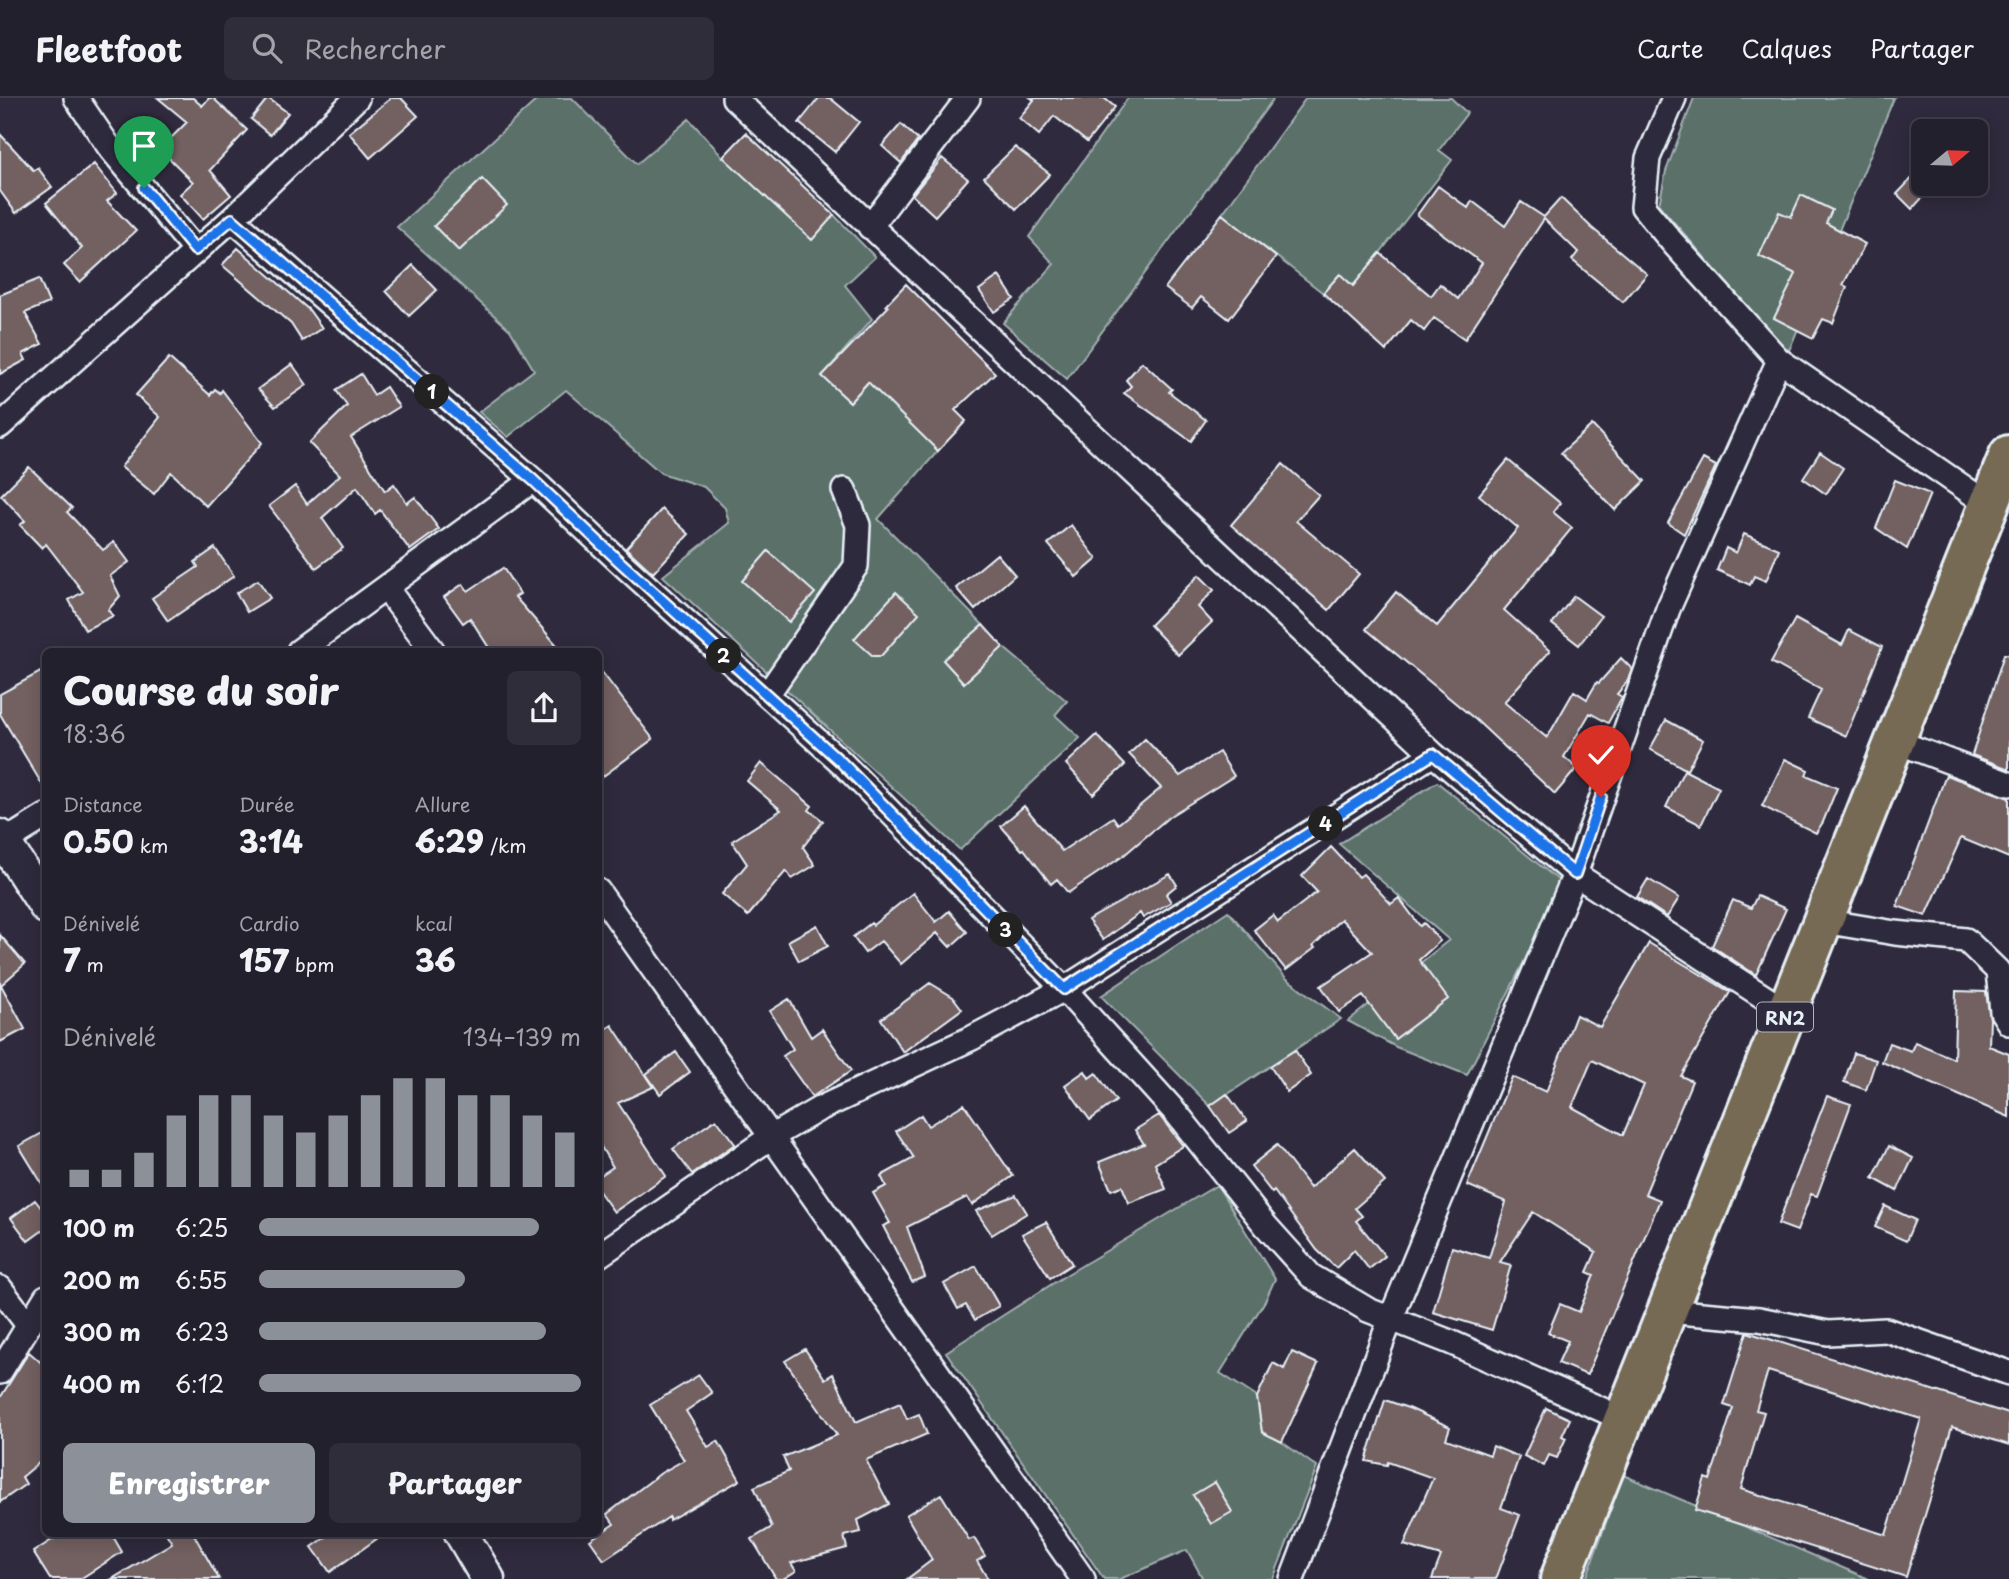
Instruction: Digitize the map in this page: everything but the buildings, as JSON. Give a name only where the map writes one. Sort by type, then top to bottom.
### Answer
[{"type":"highway","name":"RN2","points":[[1560,1579],[2009,455]]},
{"type":"street","points":[[76,98],[110,148],[195,250]]},
{"type":"street","points":[[0,426],[232,219],[357,98]]},
{"type":"street","points":[[734,98],[1433,754],[1575,874],[1787,1012]]},
{"type":"street","points":[[870,227],[968,98]]},
{"type":"street","points":[[1674,98],[1648,158],[1643,207],[1779,360],[1989,505]]},
{"type":"street","points":[[232,219],[533,480],[841,762],[1064,989],[1177,1114],[1266,1226],[1311,1276],[1368,1310],[1623,1419]]},
{"type":"street","points":[[1292,1579],[1391,1318],[1575,874],[1668,609],[1779,360]]},
{"type":"street","points":[[303,648],[533,480]]},
{"type":"street","points":[[767,695],[856,566],[858,525],[844,490]]},
{"type":"street","points":[[386,588],[431,648]]},
{"type":"street","points":[[1895,741],[2009,784]]},
{"type":"street","points":[[602,1253],[771,1138],[820,1109],[972,1038],[1064,989],[1433,754]]},
{"type":"street","points":[[42,818],[2,839],[42,901]]},
{"type":"street","points":[[602,897],[1083,1579]]},
{"type":"street","points":[[1823,921],[1895,933],[1966,940],[1998,971],[2002,1013],[2009,1023]]},
{"type":"street","points":[[0,1289],[28,1325]]},
{"type":"street","points":[[0,1372],[42,1303]]},
{"type":"street","points":[[1667,1311],[1759,1319],[1828,1333],[1886,1330],[2009,1373]]},
{"type":"street","points":[[463,1537],[488,1579]]},
{"type":"green space","points":[[539,98],[572,98],[637,164],[689,119],[723,157],[834,215],[875,257],[845,285],[872,319],[822,376],[850,402],[893,356],[938,451],[878,519],[983,625],[944,660],[964,683],[1003,647],[1067,701],[1055,715],[1080,738],[960,850],[663,576],[729,523],[725,508],[704,487],[661,473],[566,390],[508,437],[479,412],[534,370],[510,330],[397,227]]},
{"type":"green space","points":[[1128,98],[1274,98],[1067,379],[1003,323],[1054,264],[1029,237]]},
{"type":"green space","points":[[1306,98],[1451,98],[1467,113],[1439,150],[1452,160],[1373,262],[1357,290],[1340,274],[1323,293],[1222,214]]},
{"type":"green space","points":[[1694,98],[1894,98],[1788,353],[1659,205],[1666,171]]},
{"type":"green space","points":[[1437,782],[1563,884],[1467,1075],[1396,1047],[1348,1021],[1449,940],[1339,844]]},
{"type":"green space","points":[[1228,911],[1286,978],[1341,1019],[1210,1106],[1101,996]]},
{"type":"green space","points":[[1217,1185],[1275,1279],[1265,1301],[1220,1373],[1257,1397],[1262,1432],[1282,1442],[1317,1467],[1273,1579],[1203,1579],[1187,1550],[1120,1579],[1104,1579],[946,1352],[1066,1275]]},
{"type":"green space","points":[[1623,1475],[1869,1579],[1586,1579]]},
{"type":"route","points":[[144,188],[195,250],[232,219],[533,480],[841,762],[1064,989],[1285,851],[1433,754],[1575,874],[1601,797]]}]
